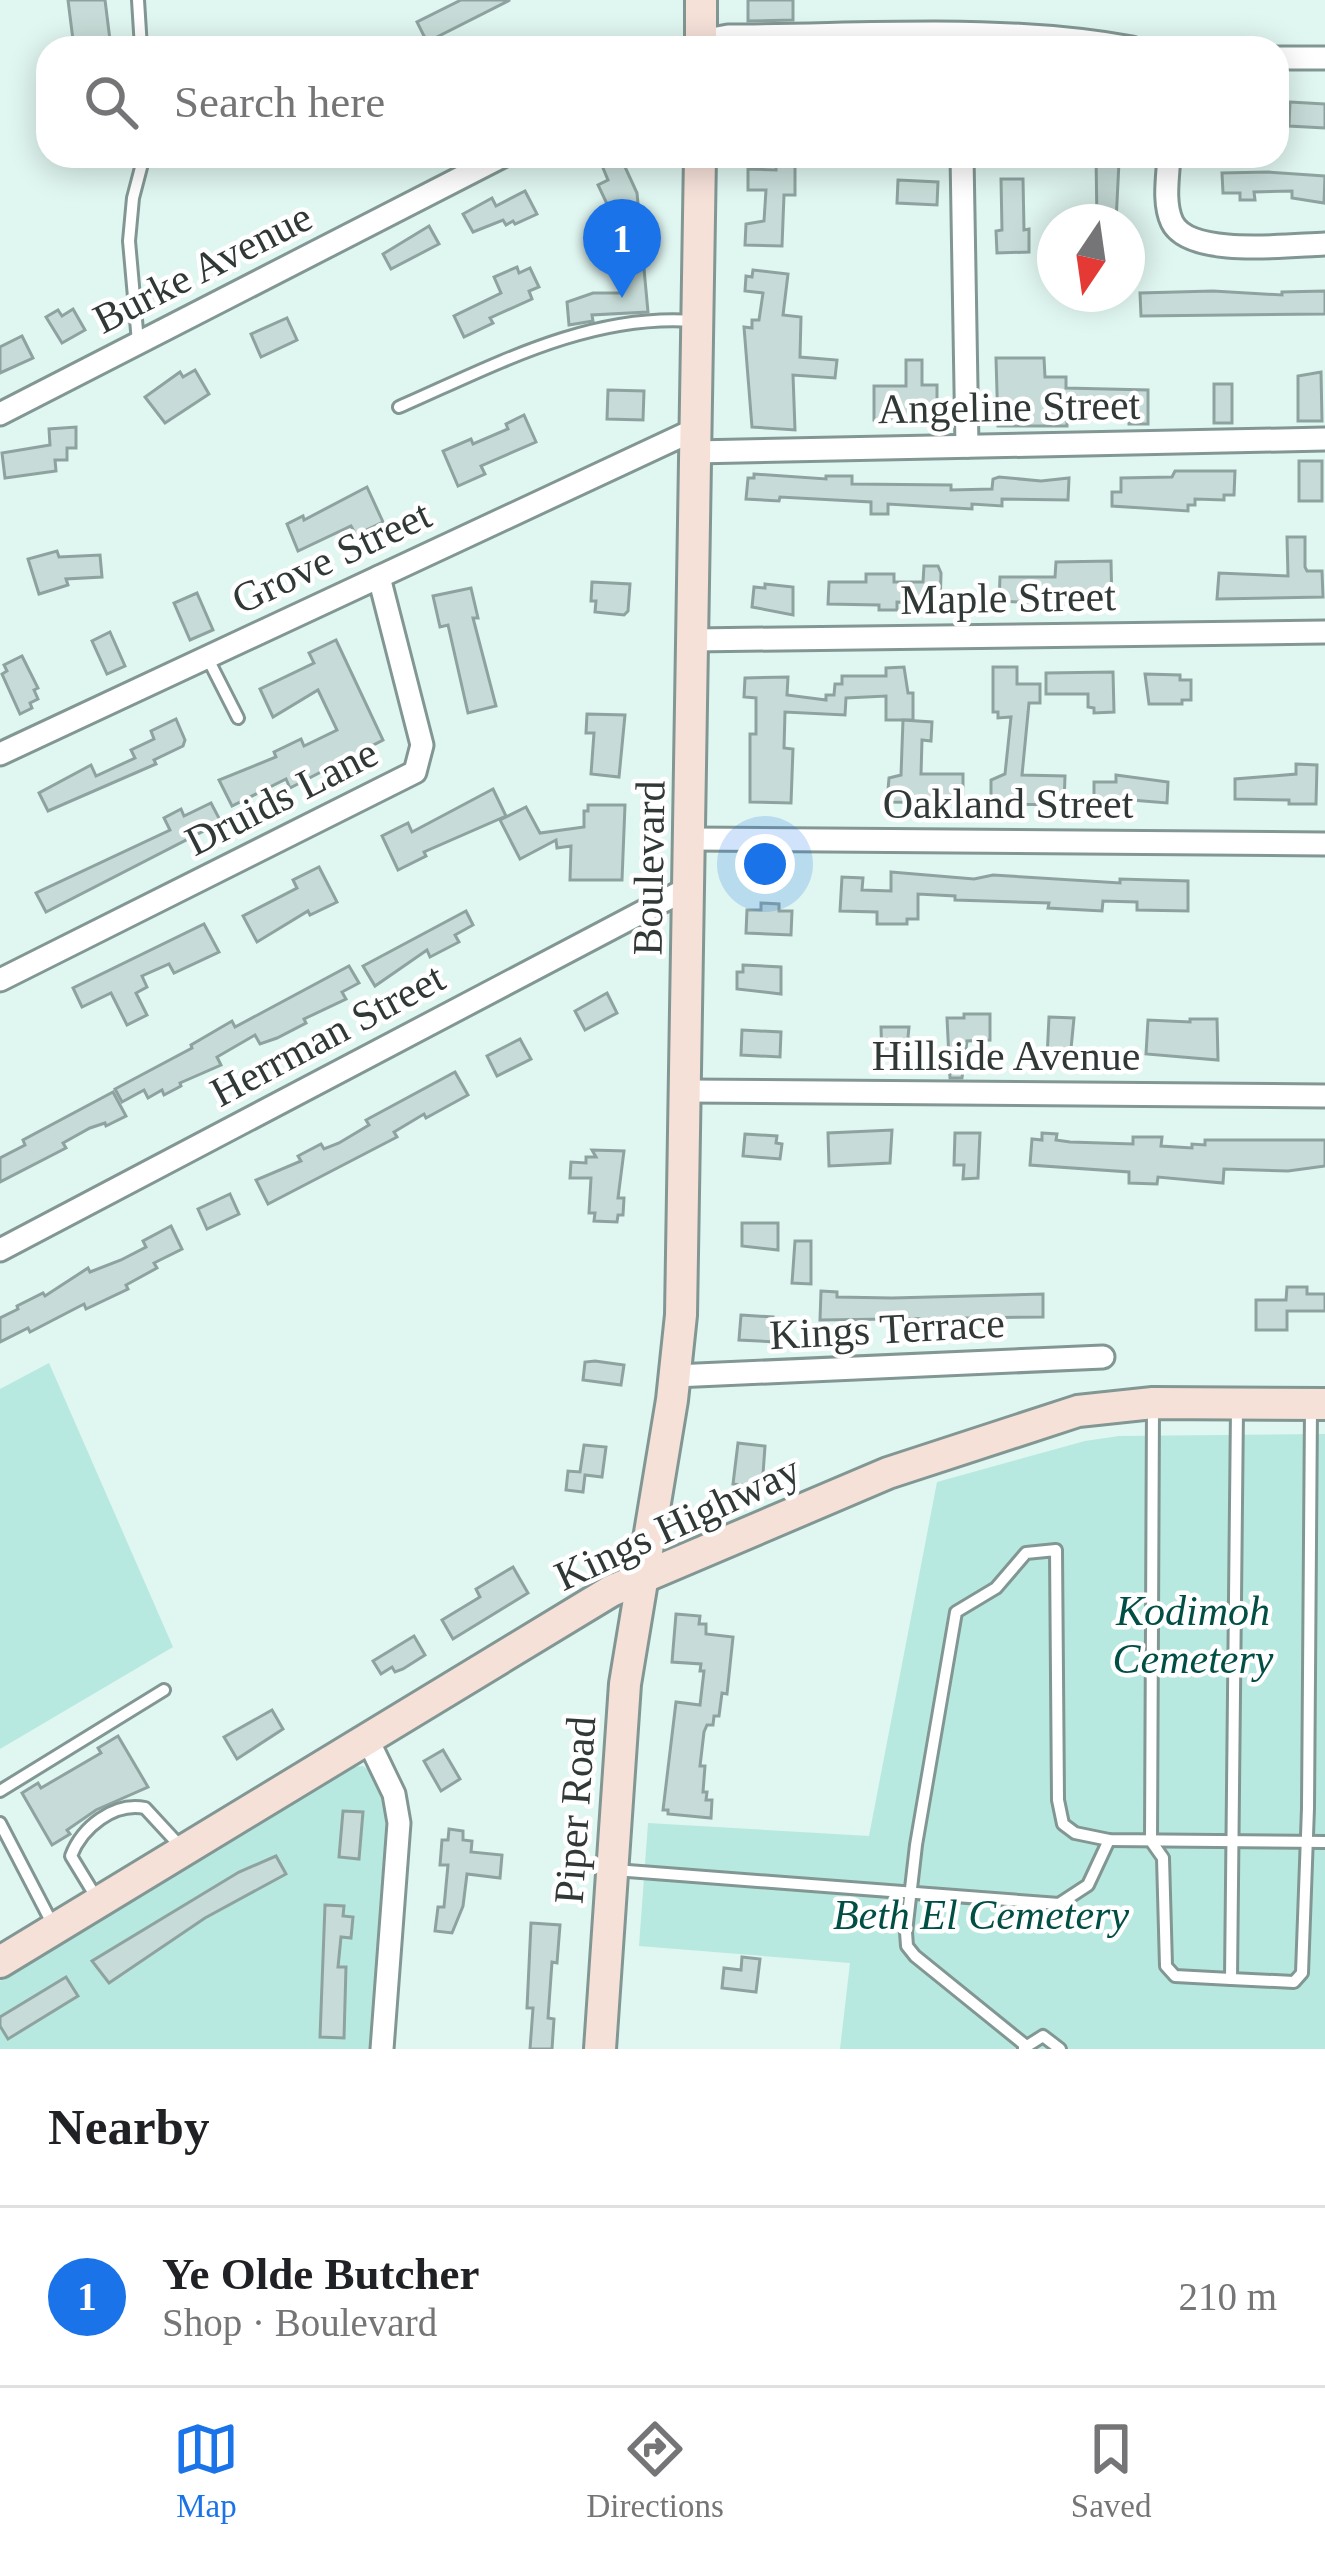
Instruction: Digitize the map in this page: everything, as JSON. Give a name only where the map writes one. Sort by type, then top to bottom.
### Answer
[{"type":"main road","points":[[701,0],[701,36]]},
{"type":"main road","name":"Boulevard","points":[[640,1578],[675,1376],[682,1298],[700,168]]},
{"type":"main road","name":"Kings Highway","points":[[0,1962],[591,1603],[888,1473],[1078,1411],[1154,1403],[1318,1404]]},
{"type":"main road","name":"Piper Road","points":[[600,2049],[620,1732],[640,1578]]},
{"type":"street","points":[[1289,58],[1325,58]]},
{"type":"street","name":"Burke Avenue","points":[[0,414],[480,168]]},
{"type":"street","points":[[962,168],[967,446]]},
{"type":"street","points":[[1169,168],[1169,215],[1186,237],[1214,245],[1325,244]]},
{"type":"street","name":"Angeline Street","points":[[696,441],[967,446],[1325,439]]},
{"type":"street","name":"Grove Street","points":[[0,754],[379,577],[696,441]]},
{"type":"street","name":"Druids Lane","points":[[0,980],[415,772],[422,746],[379,577]]},
{"type":"street","name":"Maple Street","points":[[693,640],[1325,632]]},
{"type":"street","name":"Oakland Street","points":[[690,839],[1325,844]]},
{"type":"street","name":"Herrman Street","points":[[0,1250],[690,886]]},
{"type":"street","name":"Hillside Avenue","points":[[687,1091],[1325,1096]]},
{"type":"street","name":"Kings Terrace","points":[[675,1376],[1102,1357]]},
{"type":"street","points":[[367,1738],[394,1794],[399,1823],[382,2049]]},
{"type":"lane","points":[[138,0],[140,36]]},
{"type":"lane","points":[[138,344],[129,241],[141,168]]},
{"type":"lane","points":[[399,406],[595,328],[662,319],[697,322]]},
{"type":"lane","points":[[207,657],[238,718]]},
{"type":"lane","points":[[1154,1403],[1151,1841],[1163,1858],[1168,1973],[1299,1980],[1318,1404]]},
{"type":"lane","points":[[1232,1979],[1238,1403]]},
{"type":"lane","points":[[1060,2049],[1043,2036],[1024,2047],[907,1946],[910,1891],[956,1612],[997,1588],[1026,1553],[1056,1550],[1058,1800],[1063,1824],[1075,1833],[1109,1840],[1325,1842]]},
{"type":"lane","points":[[0,1791],[164,1690]]},
{"type":"lane","points":[[99,1901],[71,1856],[86,1831],[119,1808],[145,1808],[183,1850]]},
{"type":"lane","points":[[0,1823],[55,1928]]},
{"type":"lane","points":[[612,1869],[1059,1904],[1088,1885],[1109,1840]]},
{"type":"green space","points":[[49,1363],[173,1647],[0,1749],[0,1389]]},
{"type":"green space","points":[[1325,1434],[1325,2049],[840,2049],[850,1963],[639,1946],[648,1823],[869,1836],[937,1482],[1119,1436]]},
{"type":"green space","points":[[363,1766],[389,1799],[389,1876],[376,2049],[0,2049],[0,1981],[352,1767]]},
{"type":"building","points":[[68,0],[105,0],[110,36],[72,36]]},
{"type":"building","points":[[461,0],[510,0],[439,36],[424,36],[417,22]]},
{"type":"building","points":[[748,0],[793,0],[793,20],[748,21]]},
{"type":"building","points":[[1290,102],[1325,104],[1325,128],[1289,126]]},
{"type":"building","points":[[603,168],[626,168],[637,193],[648,312],[592,315],[593,321],[569,325],[567,302],[593,293],[622,293],[619,251],[604,253],[603,235],[618,227],[598,185],[608,180]]},
{"type":"building","points":[[795,168],[795,195],[784,195],[782,246],[745,245],[746,224],[764,221],[766,190],[748,190],[748,169]]},
{"type":"building","points":[[1096,168],[1119,168],[1117,204],[1097,204]]},
{"type":"building","points":[[1222,173],[1325,176],[1324,203],[1292,198],[1292,191],[1254,192],[1255,200],[1240,200],[1240,193],[1223,193]]},
{"type":"building","points":[[1001,179],[1023,179],[1029,252],[997,253],[996,231],[1002,230]]},
{"type":"building","points":[[898,180],[938,182],[937,205],[897,203]]},
{"type":"building","points":[[525,191],[537,214],[515,224],[506,225],[503,220],[473,232],[463,214],[492,198],[496,206]]},
{"type":"building","points":[[429,226],[439,244],[391,269],[383,254]]},
{"type":"building","points":[[517,267],[519,273],[530,268],[539,287],[529,291],[532,299],[490,318],[493,323],[464,337],[454,316],[501,293],[494,277]]},
{"type":"building","points":[[753,270],[788,274],[783,315],[801,317],[800,357],[837,360],[835,378],[793,375],[795,430],[752,427],[744,327],[752,328],[752,320],[759,320],[763,293],[745,291],[746,276],[752,277]]},
{"type":"building","points":[[1325,291],[1325,314],[1141,316],[1145,293]]},
{"type":"building","points":[[73,309],[85,330],[62,343],[46,317]]},
{"type":"building","points":[[287,318],[297,340],[261,357],[251,334]]},
{"type":"building","points":[[22,336],[33,358],[0,373],[0,347]]},
{"type":"building","points":[[996,358],[1044,358],[1045,377],[1066,377],[1066,388],[1148,390],[1148,424],[1100,418],[1067,420],[1067,426],[998,426]]},
{"type":"building","points":[[906,360],[922,360],[922,385],[937,385],[937,421],[874,420],[874,386],[906,386]]},
{"type":"building","points":[[195,370],[209,394],[165,423],[145,397],[180,372],[183,377]]},
{"type":"building","points":[[1321,372],[1322,421],[1298,421],[1298,376]]},
{"type":"building","points":[[1214,384],[1232,384],[1232,423],[1214,423]]},
{"type":"building","points":[[608,390],[644,391],[643,420],[607,419]]},
{"type":"building","points":[[524,415],[536,442],[481,466],[485,474],[458,486],[443,451],[508,429],[506,424]]},
{"type":"building","points":[[76,427],[76,448],[67,448],[67,460],[55,460],[56,471],[5,478],[2,453],[50,445],[49,429]]},
{"type":"building","points":[[1299,461],[1322,461],[1322,501],[1299,501]]},
{"type":"building","points":[[1175,471],[1235,471],[1234,495],[1224,495],[1224,500],[1195,499],[1188,511],[1112,506],[1112,492],[1121,492],[1121,478],[1172,477]]},
{"type":"building","points":[[754,474],[852,476],[852,484],[951,485],[951,490],[992,489],[993,479],[999,477],[1069,478],[1068,500],[1002,499],[1002,506],[972,504],[972,509],[888,504],[888,514],[871,514],[871,502],[746,499],[748,478]]},
{"type":"building","points":[[367,487],[383,522],[356,535],[351,526],[298,551],[287,524]]},
{"type":"building","points":[[1287,537],[1305,537],[1305,567],[1322,571],[1323,597],[1217,599],[1219,573],[1288,576]]},
{"type":"building","points":[[57,551],[59,557],[100,555],[102,577],[66,579],[68,585],[39,594],[28,559]]},
{"type":"building","points":[[1111,561],[1112,606],[1042,607],[1042,603],[999,601],[1000,577],[1055,577],[1056,562]]},
{"type":"building","points":[[924,566],[938,566],[941,573],[940,610],[925,610],[925,603],[897,602],[897,610],[828,604],[829,582],[866,582],[866,574],[894,574],[894,582],[923,582]]},
{"type":"building","points":[[592,582],[630,584],[628,611],[624,615],[595,612]]},
{"type":"building","points":[[765,584],[793,587],[793,615],[752,607],[754,587],[765,588]]},
{"type":"building","points":[[471,588],[478,618],[473,618],[496,706],[468,713],[448,625],[440,627],[433,596]]},
{"type":"building","points":[[197,593],[213,630],[190,640],[174,603]]},
{"type":"building","points":[[110,632],[125,666],[107,674],[92,641]]},
{"type":"building","points":[[336,640],[383,740],[290,788],[286,779],[232,806],[219,780],[276,757],[274,752],[301,739],[304,746],[337,730],[318,690],[273,717],[260,689],[314,663],[309,653]]},
{"type":"building","points":[[22,656],[38,688],[34,690],[38,699],[20,714],[2,674],[7,671],[4,665]]},
{"type":"building","points":[[904,667],[908,693],[913,693],[913,720],[886,720],[886,696],[846,698],[845,715],[785,712],[784,748],[793,749],[791,803],[750,802],[750,734],[756,734],[756,698],[744,697],[745,678],[788,677],[787,695],[826,700],[826,695],[834,695],[835,684],[842,684],[842,676],[886,676],[886,668]]},
{"type":"building","points":[[993,667],[1017,667],[1017,684],[1040,684],[1040,703],[1029,703],[1022,775],[1065,776],[1064,805],[991,804],[991,780],[1005,774],[1011,717],[998,718],[998,712],[993,712]]},
{"type":"building","points":[[1113,672],[1114,712],[1094,713],[1088,707],[1088,694],[1046,694],[1046,673]]},
{"type":"building","points":[[1145,674],[1191,680],[1191,700],[1149,704]]},
{"type":"building","points":[[587,714],[625,715],[619,777],[591,774],[594,733],[586,733]]},
{"type":"building","points":[[176,719],[183,746],[154,760],[156,764],[48,811],[39,793],[91,765],[96,776],[135,758],[131,750],[154,739],[151,731]]},
{"type":"building","points":[[903,720],[932,722],[931,741],[922,740],[921,774],[963,774],[963,803],[887,802],[889,778],[901,775]]},
{"type":"building","points":[[1296,764],[1317,765],[1316,804],[1235,799],[1235,779],[1296,774]]},
{"type":"building","points":[[1116,775],[1168,782],[1167,803],[1118,799],[1118,803],[1094,803],[1094,782],[1116,782]]},
{"type":"building","points":[[493,789],[506,816],[424,852],[426,856],[398,870],[382,836],[408,823],[412,832]]},
{"type":"building","points":[[211,803],[221,822],[46,912],[36,893],[170,830],[164,818],[181,809],[184,816]]},
{"type":"building","points":[[588,805],[625,805],[622,880],[570,880],[571,846],[557,848],[556,840],[520,859],[500,820],[526,807],[540,833],[584,827]]},
{"type":"building","points":[[319,867],[337,902],[310,915],[308,911],[257,942],[243,916],[297,888],[293,880]]},
{"type":"building","points":[[891,872],[974,879],[993,875],[1120,883],[1120,879],[1188,881],[1188,911],[1137,910],[1137,902],[1103,901],[1102,911],[1048,908],[1049,903],[918,894],[918,919],[907,919],[907,924],[877,924],[877,912],[840,911],[842,877],[863,878],[862,890],[891,891]]},
{"type":"building","points":[[761,903],[792,911],[791,935],[746,933],[747,910],[761,910]]},
{"type":"building","points":[[466,911],[473,925],[455,935],[459,942],[430,957],[427,950],[375,986],[363,966]]},
{"type":"building","points":[[204,924],[219,952],[174,973],[169,964],[142,976],[147,987],[136,993],[147,1015],[127,1025],[111,993],[82,1007],[73,988]]},
{"type":"building","points":[[743,965],[781,967],[781,994],[737,989],[737,972],[743,972]]},
{"type":"building","points":[[349,966],[359,983],[342,992],[346,999],[304,1019],[306,1023],[260,1044],[255,1035],[217,1057],[221,1065],[164,1095],[162,1090],[148,1098],[144,1090],[122,1102],[115,1089],[232,1021],[235,1027]]},
{"type":"building","points":[[607,993],[617,1013],[585,1030],[575,1011]]},
{"type":"building","points":[[964,1014],[990,1014],[990,1040],[967,1041],[962,1078],[950,1078],[947,1018],[964,1018]]},
{"type":"building","points":[[1049,1017],[1074,1018],[1070,1059],[1047,1058]]},
{"type":"building","points":[[1217,1019],[1218,1060],[1146,1054],[1148,1020]]},
{"type":"building","points":[[881,1027],[909,1027],[906,1058],[882,1058]]},
{"type":"building","points":[[742,1030],[781,1032],[780,1057],[741,1055]]},
{"type":"building","points":[[520,1039],[531,1059],[497,1076],[487,1056]]},
{"type":"building","points":[[455,1072],[468,1095],[426,1118],[424,1114],[394,1132],[397,1137],[268,1204],[256,1180],[301,1161],[298,1156],[321,1144],[324,1149],[339,1143],[369,1125],[366,1120]]},
{"type":"building","points":[[113,1092],[126,1116],[90,1128],[63,1143],[66,1148],[0,1182],[0,1158],[25,1145],[23,1140]]},
{"type":"building","points":[[892,1130],[890,1163],[829,1166],[828,1133]]},
{"type":"building","points":[[955,1133],[980,1133],[978,1178],[963,1179],[964,1165],[954,1165]]},
{"type":"building","points":[[1042,1133],[1057,1134],[1056,1140],[1070,1142],[1133,1144],[1133,1137],[1162,1137],[1161,1146],[1192,1148],[1192,1144],[1205,1145],[1205,1140],[1325,1140],[1325,1166],[1288,1171],[1224,1169],[1223,1183],[1158,1177],[1157,1184],[1129,1183],[1129,1172],[1030,1165],[1032,1139],[1042,1140]]},
{"type":"building","points":[[745,1134],[777,1136],[776,1143],[782,1144],[780,1159],[743,1156]]},
{"type":"building","points":[[592,1150],[624,1151],[618,1198],[624,1198],[623,1215],[618,1215],[617,1222],[594,1221],[595,1213],[589,1213],[591,1178],[570,1178],[571,1162],[586,1163],[586,1157],[596,1157]]},
{"type":"building","points":[[230,1194],[239,1214],[207,1229],[198,1209]]},
{"type":"building","points":[[742,1223],[778,1223],[778,1250],[742,1246]]},
{"type":"building","points":[[171,1226],[182,1249],[154,1263],[157,1268],[126,1285],[128,1289],[0,1342],[0,1318],[17,1306],[45,1296],[88,1268],[90,1272],[121,1260]]},
{"type":"building","points":[[795,1241],[811,1241],[811,1284],[792,1283]]},
{"type":"building","points":[[1287,1287],[1307,1287],[1307,1294],[1325,1294],[1325,1311],[1287,1311],[1287,1330],[1256,1330],[1256,1300],[1286,1300]]},
{"type":"building","points":[[821,1291],[837,1292],[837,1297],[892,1298],[1043,1294],[1043,1317],[820,1320]]},
{"type":"building","points":[[741,1315],[773,1317],[773,1327],[778,1328],[776,1342],[739,1340]]},
{"type":"building","points":[[585,1362],[624,1365],[621,1385],[583,1380]]},
{"type":"building","points":[[738,1443],[765,1446],[762,1488],[733,1484]]},
{"type":"building","points":[[584,1445],[606,1447],[602,1477],[585,1475],[583,1492],[566,1490],[568,1471],[580,1472]]},
{"type":"building","points":[[513,1567],[528,1593],[453,1639],[442,1620],[480,1597],[476,1589]]},
{"type":"building","points":[[676,1614],[700,1616],[706,1634],[733,1637],[727,1694],[722,1693],[719,1716],[714,1716],[713,1725],[707,1725],[704,1732],[700,1766],[705,1766],[703,1792],[707,1792],[706,1800],[712,1800],[711,1818],[663,1810],[676,1702],[700,1705],[704,1671],[700,1671],[701,1664],[672,1662]]},
{"type":"building","points":[[414,1636],[425,1655],[403,1669],[395,1672],[392,1667],[381,1674],[373,1661]]},
{"type":"building","points":[[272,1710],[283,1729],[237,1759],[224,1737]]},
{"type":"building","points":[[118,1736],[148,1787],[96,1810],[52,1845],[22,1793],[38,1783],[41,1788],[101,1753],[98,1748]]},
{"type":"building","points":[[443,1750],[460,1779],[441,1791],[424,1761]]},
{"type":"building","points":[[343,1811],[363,1812],[359,1859],[339,1857]]},
{"type":"building","points":[[449,1829],[463,1831],[463,1840],[472,1841],[471,1852],[502,1855],[500,1878],[467,1874],[463,1906],[452,1933],[435,1931],[438,1907],[444,1907],[448,1865],[440,1865],[442,1840],[448,1840]]},
{"type":"building","points":[[276,1856],[286,1874],[205,1918],[109,1983],[92,1961],[239,1872]]},
{"type":"building","points":[[325,1905],[344,1906],[343,1916],[353,1917],[351,1938],[341,1937],[338,1967],[346,1967],[344,2038],[320,2037]]},
{"type":"building","points":[[531,1923],[560,1925],[548,2018],[554,2019],[552,2049],[530,2049]]},
{"type":"building","points":[[742,1957],[760,1959],[756,1992],[722,1988],[724,1968],[741,1970]]},
{"type":"building","points":[[66,1977],[78,1996],[8,2039],[0,2017]]},
{"type":"place","name":"Ye Olde Butcher","points":[[622,298]]},
{"type":"park label","name":"Kodimoh Cemetery","points":[[1193,1634]]},
{"type":"park label","name":"Beth El Cemetery","points":[[981,1914]]}]
